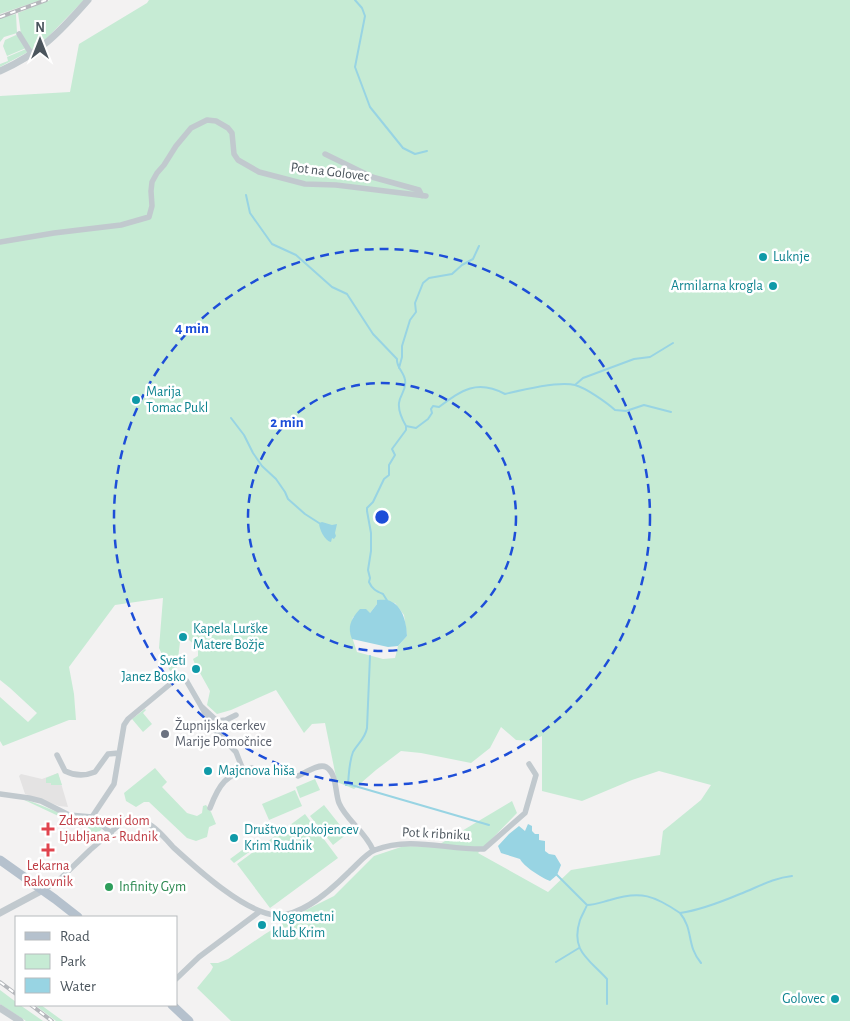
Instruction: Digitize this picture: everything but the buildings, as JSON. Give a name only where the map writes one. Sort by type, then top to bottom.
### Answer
[{"type":"main road","points":[[0,860],[77,916]]},
{"type":"main road","points":[[173,1006],[189,1021]]},
{"type":"street","points":[[0,71],[32,55],[57,34],[88,0]]},
{"type":"street","points":[[19,34],[32,55]]},
{"type":"street","name":"Pot na Golovec","points":[[1,242],[121,225],[149,217],[152,206],[152,182],[157,173],[191,128],[207,120],[228,128],[232,133],[234,154],[238,160],[259,172],[305,184],[336,185],[424,196],[419,190],[372,177],[325,154]]},
{"type":"street","points":[[0,249],[1,242]]},
{"type":"street","points":[[92,817],[114,784],[125,722],[175,680],[180,678],[186,680],[213,728],[236,752],[243,770]]},
{"type":"street","points":[[201,706],[217,720],[226,720],[236,715]]},
{"type":"street","points":[[57,755],[65,771],[73,775],[83,775],[95,772],[108,754],[119,752]]},
{"type":"street","name":"Pot k ribniku","points":[[259,912],[276,916],[287,915],[298,910],[334,887],[373,850],[401,843],[484,849],[525,813],[536,775],[529,764]]},
{"type":"street","points":[[298,776],[319,766],[328,768],[332,775],[339,804],[370,842],[373,850]]},
{"type":"street","points":[[210,808],[218,788],[229,777],[252,768]]},
{"type":"street","points":[[0,794],[41,801],[69,815],[92,817],[111,833]]},
{"type":"street","points":[[0,913],[59,880],[126,819],[144,821],[199,871],[259,912],[199,957],[178,977]]},
{"type":"street","points":[[0,1008],[20,1021]]},
{"type":"shaded area","points":[[58,773],[68,807],[59,806],[25,794],[19,776],[21,774],[42,779]]},
{"type":"green space","points":[[0,0],[41,0],[0,14]]},
{"type":"green space","points":[[50,0],[84,0],[45,40],[42,37],[34,44],[36,47],[31,50],[21,34],[18,13]]},
{"type":"green space","points":[[149,0],[850,0],[850,1021],[231,1021],[197,988],[211,971],[213,967],[210,963],[218,963],[228,959],[298,914],[334,896],[374,856],[404,846],[435,847],[512,801],[517,813],[478,853],[548,892],[571,870],[660,855],[663,831],[701,800],[711,785],[659,771],[582,801],[542,791],[542,736],[531,741],[516,740],[501,727],[490,748],[471,763],[401,751],[354,789],[337,782],[325,723],[312,724],[304,733],[276,690],[231,710],[217,714],[207,705],[210,691],[198,672],[193,659],[198,656],[198,648],[189,640],[185,633],[181,633],[177,668],[170,671],[159,648],[163,598],[115,605],[69,667],[76,720],[69,720],[3,746],[0,741],[0,697],[28,722],[37,713],[0,680],[0,96],[70,92],[79,44]],"holes":[[[382,601],[395,603],[404,615],[407,636],[398,646],[395,658],[383,659],[357,652],[350,631],[353,617],[370,613]]]},
{"type":"green space","points":[[16,14],[17,33],[4,37],[0,42],[0,18]]},
{"type":"green space","points":[[16,35],[26,48],[7,56],[3,46],[5,40]]},
{"type":"green space","points":[[26,49],[28,52],[0,67],[0,64],[8,61],[7,57]]},
{"type":"green space","points":[[145,709],[143,713],[152,724],[143,732],[132,719]]},
{"type":"green space","points":[[155,768],[167,782],[162,787],[187,813],[197,816],[202,813],[203,806],[206,805],[216,824],[209,827],[207,837],[196,841],[187,838],[149,802],[144,802],[136,807],[126,801],[124,793]]},
{"type":"green space","points":[[58,773],[62,785],[46,783],[46,778]]},
{"type":"green space","points":[[315,779],[320,790],[300,798],[296,787]]},
{"type":"green space","points":[[295,790],[302,806],[269,820],[262,804]]},
{"type":"green space","points":[[20,798],[74,819],[89,821],[102,829],[89,841],[85,835],[90,831],[86,824],[82,825],[82,821],[67,820]]},
{"type":"green space","points":[[324,805],[347,834],[333,845],[310,816]]},
{"type":"green space","points":[[305,814],[338,858],[270,908],[237,864]]},
{"type":"green space","points":[[249,845],[252,850],[234,863],[230,859]]},
{"type":"green space","points":[[0,990],[15,1001],[15,1006],[21,1006],[43,1021],[26,1021],[0,1004]]},
{"type":"green space","points":[[36,1006],[42,1006],[63,1021],[56,1021]]},
{"type":"water","points":[[319,523],[332,525],[337,524],[336,536],[334,539],[332,538],[331,542],[321,531]]},
{"type":"water","points":[[377,600],[390,601],[396,604],[402,612],[407,636],[398,646],[388,647],[352,639],[350,627],[354,616],[360,609],[366,609],[370,613],[377,604]]},
{"type":"water","points":[[528,824],[532,826],[532,831],[535,834],[539,834],[539,840],[545,841],[545,851],[555,855],[561,865],[557,875],[550,881],[533,871],[520,859],[501,853],[498,846],[519,826],[525,831]]},
{"type":"waterway","points":[[355,0],[362,8],[365,16],[355,67],[370,107],[403,148],[415,154],[427,151]]},
{"type":"waterway","points":[[246,195],[250,213],[272,244],[296,255],[332,287],[347,294],[373,334],[397,359],[405,380],[405,387],[399,406],[406,426]]},
{"type":"waterway","points":[[399,368],[402,346],[410,320],[416,312],[415,303],[423,283],[429,278],[452,274],[462,265],[473,259],[479,246]]},
{"type":"waterway","points":[[575,385],[583,378],[634,359],[650,357],[673,343]]},
{"type":"waterway","points":[[388,602],[383,594],[374,590],[369,582],[371,533],[367,508],[373,502],[384,479],[389,475],[389,465],[395,455],[392,449],[406,430],[406,426],[416,428],[428,419],[432,413],[431,409],[433,406],[439,407],[470,388],[486,387],[505,394],[568,384],[585,389],[615,410],[626,411],[644,405],[671,412]]},
{"type":"waterway","points":[[231,418],[244,435],[262,466],[276,479],[288,499],[319,523]]},
{"type":"waterway","points":[[346,785],[348,784],[353,752],[363,738],[367,728],[370,656]]},
{"type":"waterway","points":[[348,784],[489,825]]},
{"type":"waterway","points":[[555,873],[587,905],[630,895],[639,895],[663,902],[680,913],[696,910],[772,881],[792,876]]},
{"type":"waterway","points":[[587,905],[580,920],[577,939],[583,954],[607,979],[607,1004]]},
{"type":"waterway","points":[[680,913],[687,925],[693,950],[701,963]]},
{"type":"waterway","points":[[556,962],[579,948]]},
{"type":"railway","points":[[0,17],[46,0]]},
{"type":"railway","points":[[0,982],[15,993]]},
{"type":"railway","points":[[32,1006],[52,1021]]},
{"type":"place","name":"Luknje","points":[[763,257]]},
{"type":"place","name":"Armilarna krogla","points":[[773,286]]},
{"type":"place","name":"Marija Tomac Pukl","points":[[136,400]]},
{"type":"place","name":"Kapela Lurške Matere Božje","points":[[183,637]]},
{"type":"place","name":"Sveti Janez Bosko","points":[[196,669]]},
{"type":"place","name":"Župnijska cerkev Marije Pomočnice","points":[[165,734]]},
{"type":"place","name":"Majcnova hiša","points":[[208,771]]},
{"type":"place","name":"Zdravstveni dom Ljubljana - Rudnik","points":[[48,829]]},
{"type":"place","name":"Društvo upokojencev Krim Rudnik","points":[[234,838]]},
{"type":"place","name":"Lekarna Rakovnik","points":[[48,850]]},
{"type":"place","name":"Infinity Gym","points":[[109,887]]},
{"type":"place","name":"Nogometni klub Krim","points":[[262,925]]},
{"type":"place","name":"Golovec","points":[[835,999]]}]
